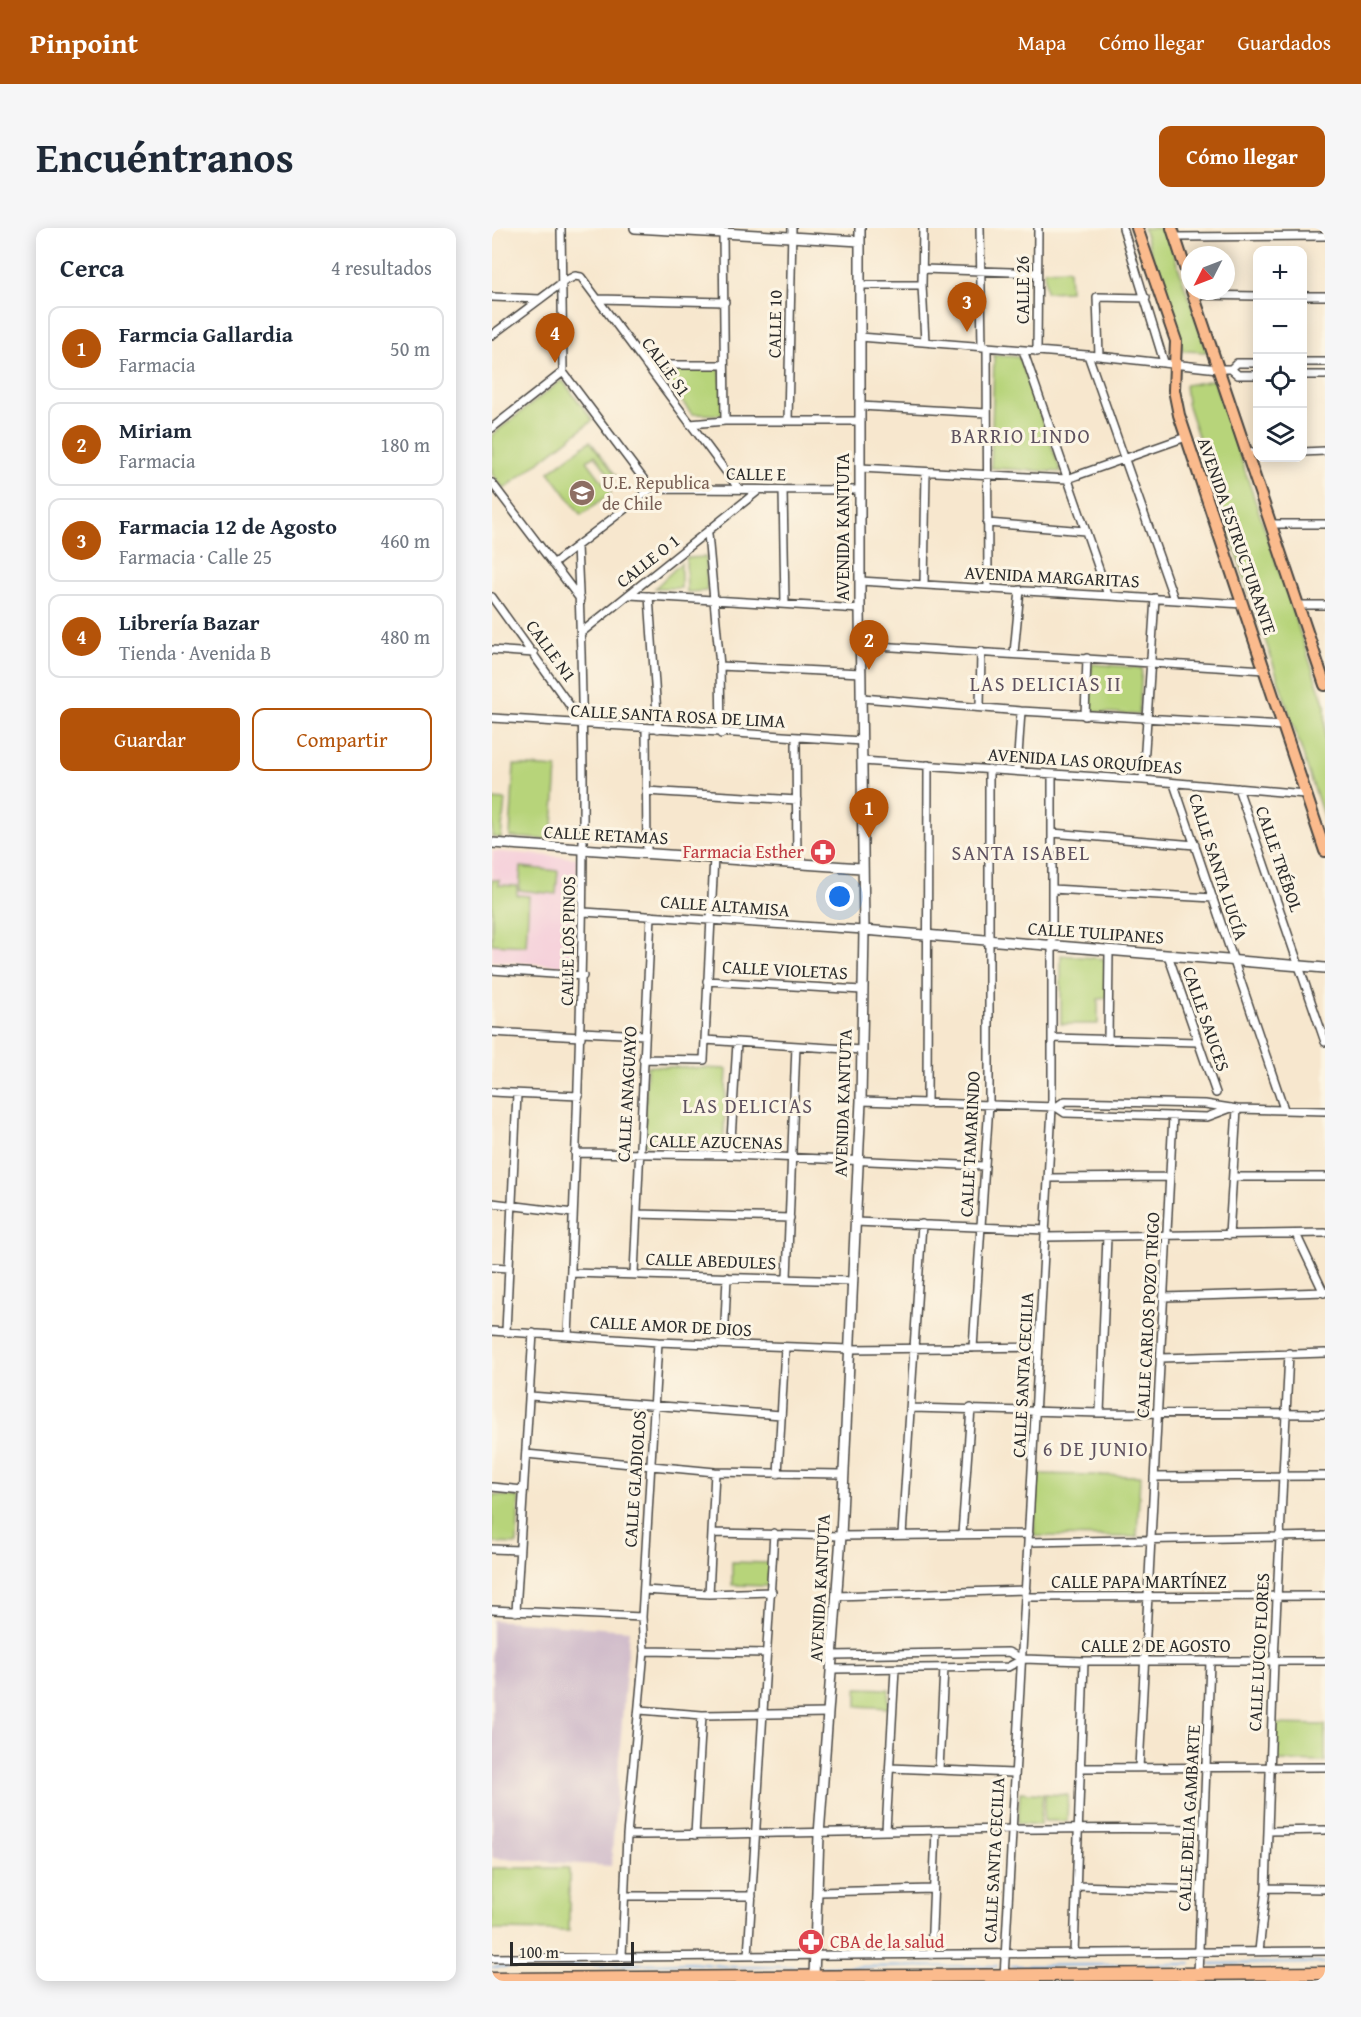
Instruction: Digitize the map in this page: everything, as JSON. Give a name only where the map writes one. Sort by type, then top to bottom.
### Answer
[{"type":"highway","points":[[492,1979],[814,1977],[1004,1979],[1198,1975],[1319,1976]]},
{"type":"main road","name":"AVENIDA ESTRUCTURANTE","points":[[1137,228],[1176,341],[1174,390],[1186,437],[1325,851]]},
{"type":"main road","points":[[1174,232],[1181,254]]},
{"type":"main road","name":"AVENIDA ESTRUCTURANTE","points":[[1195,300],[1218,369],[1252,452],[1272,524],[1324,681]]},
{"type":"street","points":[[554,564],[651,489],[562,372],[561,228]]},
{"type":"street","points":[[635,228],[723,234],[791,233],[860,241]]},
{"type":"street","name":"AVENIDA KANTUTA","points":[[814,1977],[819,1892],[819,1835],[841,1536],[842,1474],[861,1101],[864,930],[861,868],[860,228]]},
{"type":"street","points":[[923,228],[922,285],[925,342]]},
{"type":"street","points":[[980,228],[987,413],[988,588]]},
{"type":"street","name":"CALLE 26","points":[[1037,352],[1038,228]]},
{"type":"street","points":[[1123,228],[1164,362]]},
{"type":"street","points":[[1174,232],[1325,236]]},
{"type":"street","name":"CALLE 10","points":[[788,421],[791,233]]},
{"type":"street","points":[[723,234],[725,421]]},
{"type":"street","points":[[923,269],[1037,273]]},
{"type":"street","name":"CALLE S1","points":[[563,282],[575,276],[581,277],[739,489]]},
{"type":"street","points":[[492,335],[563,282]]},
{"type":"street","points":[[860,285],[922,285]]},
{"type":"street","points":[[1235,295],[1253,296]]},
{"type":"street","points":[[1307,296],[1325,296]]},
{"type":"street","points":[[492,297],[540,299]]},
{"type":"street","points":[[1099,356],[1097,297],[1146,298]]},
{"type":"street","points":[[598,299],[725,302]]},
{"type":"street","points":[[860,337],[1164,362],[1176,366],[1231,369],[1238,375],[1253,375]]},
{"type":"street","points":[[1023,350],[1108,595]]},
{"type":"street","points":[[1088,355],[1174,599]]},
{"type":"street","points":[[1307,362],[1325,362]]},
{"type":"street","points":[[1231,369],[1237,363],[1253,363]]},
{"type":"street","points":[[645,365],[724,365]]},
{"type":"street","points":[[492,428],[562,372]]},
{"type":"street","points":[[1307,375],[1325,375]]},
{"type":"street","points":[[860,406],[987,413]]},
{"type":"street","points":[[690,424],[725,421],[860,421]]},
{"type":"street","points":[[860,468],[1067,478],[1186,437]]},
{"type":"street","points":[[1307,452],[1325,452]]},
{"type":"street","points":[[924,584],[927,472]]},
{"type":"street","points":[[492,483],[580,599]]},
{"type":"street","name":"CALLE E","points":[[651,489],[860,490]]},
{"type":"street","name":"CALLE O 1","points":[[582,632],[708,534],[759,490]]},
{"type":"street","points":[[783,490],[785,604]]},
{"type":"street","points":[[987,523],[1085,531]]},
{"type":"street","points":[[1272,524],[1325,524]]},
{"type":"street","points":[[708,534],[720,666],[720,734]]},
{"type":"street","name":"CALLE LOS PINOS","points":[[568,1336],[579,1096],[585,851],[582,632],[577,546]]},
{"type":"street","name":"AVENIDA MARGARITAS","points":[[860,581],[1243,604]]},
{"type":"street","points":[[1014,653],[1020,590]]},
{"type":"street","points":[[630,595],[860,609]]},
{"type":"street","points":[[649,596],[658,729]]},
{"type":"street","name":"CALLE N1","points":[[492,597],[584,725]]},
{"type":"street","points":[[1143,780],[1155,598]]},
{"type":"street","points":[[1298,605],[1325,605]]},
{"type":"street","points":[[861,645],[1265,670]]},
{"type":"street","points":[[492,650],[534,653]]},
{"type":"street","points":[[980,707],[981,651]]},
{"type":"street","points":[[1085,716],[1087,658]]},
{"type":"street","points":[[720,666],[861,674]]},
{"type":"street","points":[[862,698],[1085,716],[1283,726]]},
{"type":"street","points":[[1017,771],[1021,711]]},
{"type":"street","name":"CALLE SANTA ROSA DE LIMA","points":[[492,718],[720,734],[862,741]]},
{"type":"street","points":[[646,729],[647,854]]},
{"type":"street","points":[[796,738],[797,864]]},
{"type":"street","name":"AVENIDA LAS ORQUÍDEAS","points":[[862,761],[1143,780],[1305,794]]},
{"type":"street","points":[[927,1104],[928,765]]},
{"type":"street","name":"CALLE TAMARINDO","points":[[973,1348],[989,1104],[989,769]]},
{"type":"street","name":"CALLE SANTA CECILIA","points":[[1004,1979],[1010,1830],[1023,1659],[1035,1411],[1054,1108],[1052,774]]},
{"type":"street","name":"CALLE SANTA LUCÍA","points":[[1174,784],[1284,1109]]},
{"type":"street","name":"CALLE TRÉBOL","points":[[1238,788],[1325,1042]]},
{"type":"street","points":[[646,791],[797,800]]},
{"type":"street","points":[[1052,833],[1195,845]]},
{"type":"street","name":"CALLE RETAMAS","points":[[492,843],[861,868]]},
{"type":"street","points":[[643,1059],[704,1060],[714,857]]},
{"type":"street","points":[[1052,889],[1213,898]]},
{"type":"street","name":"CALLE ALTAMISA","points":[[584,912],[864,930]]},
{"type":"street","name":"CALLE ANAGUAYO","points":[[634,1273],[651,916]]},
{"type":"street","name":"CALLE TULIPANES","points":[[864,930],[1325,968]]},
{"type":"street","points":[[1108,1040],[1109,951]]},
{"type":"street","name":"CALLE SAUCES","points":[[1168,955],[1216,1093]]},
{"type":"street","points":[[492,970],[583,976]]},
{"type":"street","name":"CALLE VIOLETAS","points":[[707,981],[862,990]]},
{"type":"street","points":[[492,1032],[645,1035]]},
{"type":"street","points":[[1053,1038],[1198,1042]]},
{"type":"street","points":[[705,1040],[862,1050]]},
{"type":"street","points":[[730,1155],[737,1043]]},
{"type":"street","points":[[787,1278],[796,1046]]},
{"type":"street","points":[[492,1092],[579,1096]]},
{"type":"street","points":[[506,1331],[518,1094]]},
{"type":"street","points":[[861,1101],[989,1104],[1054,1108],[1065,1113],[1173,1116],[1210,1116],[1234,1109]]},
{"type":"street","points":[[1054,1108],[1065,1101],[1205,1104],[1234,1109],[1284,1109],[1324,1113]]},
{"type":"street","points":[[1229,1235],[1235,1177],[1234,1109]]},
{"type":"street","name":"CALLE CARLOS POZO TRIGO","points":[[1139,1768],[1173,1116]]},
{"type":"street","name":"CALLE AZUCENAS","points":[[575,1153],[730,1155],[984,1166]]},
{"type":"street","points":[[1049,1178],[1170,1177]]},
{"type":"street","points":[[1235,1177],[1325,1177]]},
{"type":"street","points":[[492,1203],[573,1213]]},
{"type":"street","points":[[637,1214],[790,1218]]},
{"type":"street","points":[[855,1222],[981,1226],[1046,1234],[1107,1237],[1325,1233]]},
{"type":"street","points":[[902,1535],[912,1408],[913,1347],[922,1224]]},
{"type":"street","points":[[1164,1297],[1324,1293],[1296,1234]]},
{"type":"street","points":[[1100,1413],[1107,1237]]},
{"type":"street","points":[[492,1267],[508,1268]]},
{"type":"street","name":"CALLE ABEDULES","points":[[571,1273],[851,1281]]},
{"type":"street","points":[[724,1344],[727,1277]]},
{"type":"street","name":"CALLE AMOR DE DIOS","points":[[492,1331],[658,1342],[849,1349],[1039,1347]]},
{"type":"street","points":[[516,1612],[533,1333]]},
{"type":"street","name":"CALLE GLADIOLOS","points":[[622,1956],[627,1835],[644,1651],[642,1617],[658,1342]]},
{"type":"street","points":[[778,1474],[785,1347]]},
{"type":"street","name":"CALLE LUCIO FLORES","points":[[1259,1951],[1266,1888],[1269,1769],[1289,1353]]},
{"type":"street","points":[[1161,1358],[1325,1353]]},
{"type":"street","points":[[530,1396],[781,1415]]},
{"type":"street","points":[[912,1408],[1158,1414],[1325,1414]]},
{"type":"street","points":[[962,1534],[971,1408]]},
{"type":"street","points":[[526,1454],[651,1464],[715,1472],[842,1474]]},
{"type":"street","points":[[709,1594],[715,1472]]},
{"type":"street","points":[[1155,1478],[1325,1476]]},
{"type":"street","points":[[492,1488],[523,1490]]},
{"type":"street","points":[[713,1533],[841,1536],[1029,1534]]},
{"type":"street","points":[[748,1956],[774,1533]]},
{"type":"street","points":[[1029,1542],[1325,1536]]},
{"type":"street","points":[[492,1549],[519,1550]]},
{"type":"street","points":[[644,1590],[709,1594],[772,1592]]},
{"type":"street","name":"CALLE PAPA MARTÍNEZ","points":[[836,1596],[1026,1593],[1148,1597],[1325,1596]]},
{"type":"street","points":[[492,1610],[642,1617]]},
{"type":"street","points":[[644,1651],[767,1653]]},
{"type":"street","name":"CALLE 2 DE AGOSTO","points":[[833,1655],[1008,1652],[1023,1659],[1084,1661],[1325,1661]]},
{"type":"street","name":"CALLE 2 DE AGOSTO","points":[[832,1669],[1008,1667],[1023,1659]]},
{"type":"street","points":[[1074,1954],[1084,1661]]},
{"type":"street","name":"CALLE DELIA GAMBARTE","points":[[1198,1975],[1210,1662]]},
{"type":"street","points":[[939,1769],[944,1668]]},
{"type":"street","points":[[886,1830],[895,1669]]},
{"type":"street","points":[[640,1710],[702,1715],[828,1713]]},
{"type":"street","points":[[695,1835],[702,1715]]},
{"type":"street","points":[[1080,1768],[1325,1767]]},
{"type":"street","points":[[890,1768],[1014,1773]]},
{"type":"street","points":[[627,1835],[819,1835],[886,1830],[1010,1830],[1079,1827],[1203,1829]]},
{"type":"street","points":[[931,1954],[936,1830]]},
{"type":"street","points":[[1268,1831],[1325,1830]]},
{"type":"street","points":[[1077,1887],[1200,1890]]},
{"type":"street","points":[[1266,1888],[1325,1889]]},
{"type":"street","points":[[819,1892],[933,1889]]},
{"type":"street","points":[[625,1896],[752,1896]]},
{"type":"street","points":[[492,1958],[1325,1951]]},
{"type":"shaded area","points":[[492,851],[577,858],[578,964],[575,966],[492,961]]},
{"type":"shaded area","points":[[492,1620],[629,1630],[611,1866],[492,1858]]},
{"type":"green space","points":[[1143,228],[1165,228],[1181,275],[1181,300],[1189,300],[1207,352],[1183,351]]},
{"type":"green space","points":[[1069,269],[1070,291],[1046,292],[1044,270]]},
{"type":"green space","points":[[994,355],[1019,357],[1061,472],[991,468]]},
{"type":"green space","points":[[656,369],[720,369],[725,415],[692,414]]},
{"type":"green space","points":[[562,380],[593,420],[504,489],[492,474],[492,435]]},
{"type":"green space","points":[[1214,380],[1325,706],[1325,821],[1187,403],[1185,385]]},
{"type":"green space","points":[[590,441],[617,477],[613,480],[595,455],[587,461],[611,493],[581,515],[549,472]]},
{"type":"green space","points":[[706,557],[707,591],[687,592],[686,558]]},
{"type":"green space","points":[[681,563],[681,588],[655,588]]},
{"type":"green space","points":[[1092,664],[1142,668],[1139,715],[1088,711]]},
{"type":"green space","points":[[514,765],[557,768],[552,840],[510,837]]},
{"type":"green space","points":[[492,799],[505,800],[501,838],[492,837]]},
{"type":"green space","points":[[521,867],[558,871],[556,894],[519,890]]},
{"type":"green space","points":[[492,880],[499,880],[499,885],[517,886],[517,895],[529,896],[526,946],[492,944]]},
{"type":"green space","points":[[1061,955],[1105,959],[1108,998],[1098,999],[1098,1024],[1061,1024]]},
{"type":"green space","points":[[647,1066],[727,1069],[723,1149],[644,1144]]},
{"type":"green space","points":[[1036,1474],[1140,1476],[1137,1537],[1034,1536]]},
{"type":"green space","points":[[492,1495],[519,1497],[517,1544],[492,1543]]},
{"type":"green space","points":[[732,1562],[769,1563],[768,1586],[732,1585]]},
{"type":"green space","points":[[857,1688],[889,1689],[888,1708],[857,1706]]},
{"type":"green space","points":[[1272,1724],[1325,1725],[1325,1762],[1272,1761]]},
{"type":"green space","points":[[1020,1792],[1043,1794],[1040,1825],[1018,1823]]},
{"type":"green space","points":[[1045,1794],[1068,1795],[1067,1821],[1044,1821]]},
{"type":"green space","points":[[492,1868],[569,1868],[569,1931],[492,1930]]},
{"type":"waterway","points":[[492,1967],[691,1963],[734,1967],[807,1967]]},
{"type":"waterway","points":[[1205,1964],[1325,1963]]},
{"type":"waterway","points":[[1011,1966],[1191,1964]]},
{"type":"waterway","points":[[822,1967],[997,1966]]},
{"type":"place","name":"Farmacia 12 de Agosto","points":[[967,332]]},
{"type":"place","name":"Librería Bazar","points":[[555,363]]},
{"type":"place","name":"U.E. Republica de Chile","points":[[582,493]]},
{"type":"place","name":"Miriam","points":[[869,670]]},
{"type":"place","name":"Farmcia Gallardia","points":[[869,838]]},
{"type":"place","name":"Farmacia Esther","points":[[823,852]]},
{"type":"place","name":"CBA de la salud","points":[[811,1942]]},
{"type":"district","name":"BARRIO LINDO","points":[[1021,436]]},
{"type":"district","name":"LAS DELICIAS II","points":[[1046,684]]},
{"type":"district","name":"SANTA ISABEL","points":[[1021,853]]},
{"type":"district","name":"LAS DELICIAS","points":[[748,1106]]},
{"type":"district","name":"6 DE JUNIO","points":[[1096,1449]]}]
